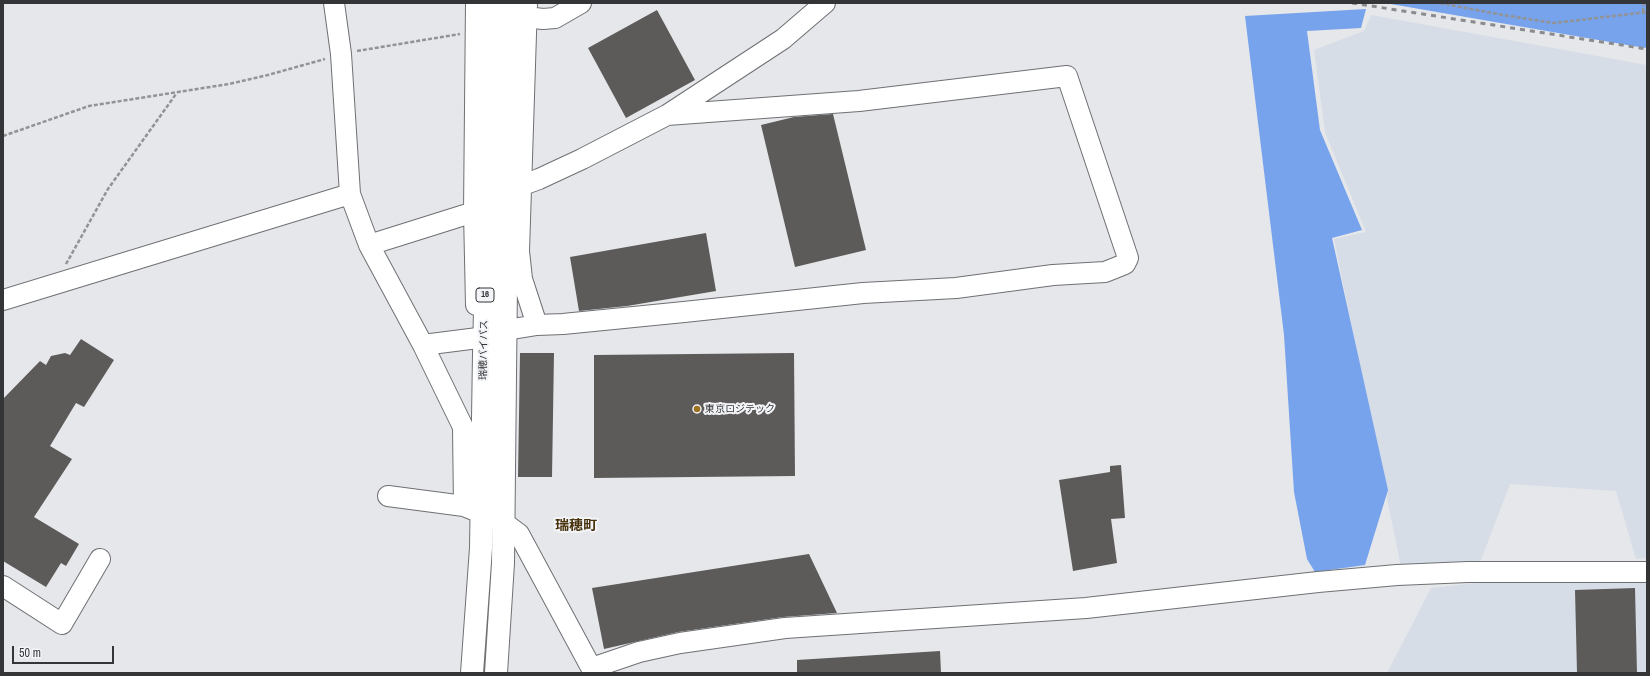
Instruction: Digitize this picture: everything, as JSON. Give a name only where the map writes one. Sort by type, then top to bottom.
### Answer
[{"type":"highway","name":"瑞穂バイパス","points":[[492,3],[500,78],[506,330],[503,571],[496,673]]},
{"type":"highway","name":"瑞穂バイパス","points":[[472,673],[481,548],[473,510],[481,346],[500,78],[509,3]]},
{"type":"street","points":[[334,3],[341,54],[350,194],[369,245],[423,345],[463,427],[473,510]]},
{"type":"street","points":[[423,345],[481,346],[474,264],[476,3]]},
{"type":"street","points":[[537,325],[522,279],[519,251],[526,10],[543,19],[555,18],[581,3]]},
{"type":"street","points":[[520,186],[582,159],[667,115],[783,39],[825,3]]},
{"type":"street","points":[[506,330],[537,325],[563,324],[863,293],[956,288],[1053,275],[1105,272],[1125,264],[1128,258],[1066,76],[859,101],[667,115]]},
{"type":"street","points":[[3,300],[350,194]]},
{"type":"street","points":[[369,245],[474,212]]},
{"type":"street","points":[[388,496],[473,510],[503,522],[519,534],[593,671],[639,652],[680,643],[785,628],[1086,608],[1318,582],[1397,575],[1468,572],[1647,572]]},
{"type":"street","points":[[3,586],[62,624],[100,560]]},
{"type":"path","points":[[1440,3],[1554,23],[1645,12],[1644,3]]},
{"type":"path","points":[[3,136],[89,106],[176,93],[268,75],[341,54],[475,32]]},
{"type":"path","points":[[56,283],[108,188],[176,93]]},
{"type":"shaded area","points":[[1385,3],[1647,3],[1647,48],[1633,46]]},
{"type":"shaded area","points":[[1366,9],[1361,28],[1307,31],[1320,130],[1362,230],[1332,238],[1388,490],[1365,565],[1315,572],[1307,559],[1294,492],[1284,335],[1245,16]]},
{"type":"shaded area","points":[[1371,15],[1647,65],[1647,558],[1636,559],[1616,491],[1510,484],[1479,565],[1401,567],[1334,239],[1366,232],[1325,132],[1314,50],[1364,31]]},
{"type":"shaded area","points":[[1503,580],[1647,582],[1647,673],[1387,673],[1431,588]]},
{"type":"building","points":[[657,10],[695,80],[626,118],[588,48]]},
{"type":"building","points":[[833,114],[866,250],[795,267],[761,125],[794,117]]},
{"type":"building","points":[[706,233],[716,291],[627,306],[579,311],[570,257]]},
{"type":"building","points":[[81,339],[114,360],[84,407],[76,403],[50,446],[72,459],[34,517],[79,544],[66,566],[61,563],[46,587],[3,561],[3,399],[40,361],[46,365],[51,356],[65,353],[70,355]]},
{"type":"building","points":[[520,353],[554,353],[552,477],[518,477]]},
{"type":"building","points":[[794,353],[795,476],[594,478],[594,355]]},
{"type":"building","points":[[1121,465],[1125,518],[1111,519],[1117,563],[1073,571],[1059,480],[1110,472],[1110,466]]},
{"type":"building","points":[[809,554],[837,613],[783,617],[678,632],[604,649],[592,588]]},
{"type":"building","points":[[1635,588],[1637,673],[1577,673],[1575,590]]},
{"type":"building","points":[[940,651],[941,673],[797,673],[797,660]]},
{"type":"railway","points":[[1352,3],[1647,49]]},
{"type":"place","name":"東京ロジテック","points":[[697,409]]},
{"type":"district","name":"瑞穂町","points":[[576,526]]}]
